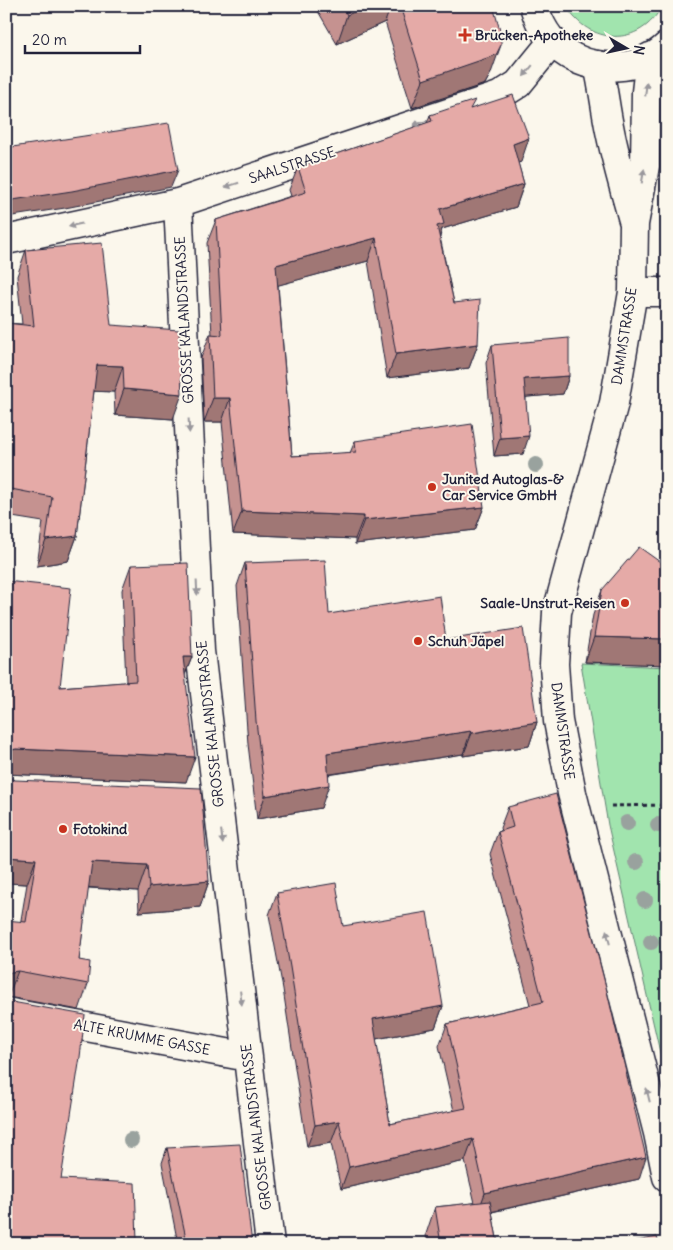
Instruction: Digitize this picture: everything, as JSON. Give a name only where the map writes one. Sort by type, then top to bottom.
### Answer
[{"type":"street","points":[[534,6],[538,18],[553,41],[575,58],[598,65],[618,67],[635,64],[659,51]]},
{"type":"street","name":"SAALSTRASSE","points":[[6,240],[178,202],[499,96],[518,84],[553,41]]},
{"type":"street","name":"DAMMSTRASSE","points":[[659,51],[646,92],[645,166],[634,224],[633,292],[614,403],[557,612],[554,664],[558,720],[575,807],[656,1123],[667,1177]]},
{"type":"street","name":"DAMMSTRASSE","points":[[598,65],[604,86],[608,123],[617,168],[634,224]]},
{"type":"street","name":"GROSSE KALANDSTRASSE","points":[[178,202],[200,651],[270,1244]]},
{"type":"street","points":[[633,292],[667,292]]},
{"type":"street","points":[[189,798],[218,799]]},
{"type":"street","name":"ALTE KRUMME GASSE","points":[[6,1012],[248,1057]]},
{"type":"path","points":[[575,807],[667,805]]},
{"type":"green space","points":[[566,6],[662,6],[653,20],[641,29],[628,35],[614,36],[601,34],[588,28],[576,19]]},
{"type":"green space","points":[[581,663],[667,667],[667,1083],[608,825]]},
{"type":"building","points":[[342,6],[367,6],[347,15]]},
{"type":"building","points":[[400,6],[493,6],[501,34],[501,45],[496,55],[423,80]]},
{"type":"building","points":[[513,95],[529,138],[513,144],[524,184],[440,209],[444,224],[437,226],[454,303],[480,300],[478,344],[396,354],[376,238],[276,265],[292,456],[356,452],[355,441],[472,424],[484,507],[364,520],[364,516],[242,511],[230,398],[213,398],[210,334],[222,335],[216,220],[306,192],[298,167],[432,121],[430,115],[475,100],[470,109]]},
{"type":"building","points":[[169,123],[178,170],[72,191],[6,201],[6,148]]},
{"type":"building","points":[[102,243],[111,325],[179,330],[182,394],[124,389],[123,366],[97,365],[77,536],[46,540],[52,497],[6,488],[6,323],[34,326],[26,250]]},
{"type":"building","points":[[569,338],[569,376],[524,379],[529,436],[500,438],[492,345]]},
{"type":"building","points":[[639,547],[667,567],[667,639],[594,637],[602,590]]},
{"type":"building","points":[[325,560],[329,614],[440,596],[446,640],[523,628],[537,722],[327,753],[329,785],[265,796],[256,721],[245,563]]},
{"type":"building","points":[[188,563],[192,657],[183,657],[195,757],[16,749],[6,752],[6,581],[71,588],[60,687],[136,681],[131,565]]},
{"type":"building","points":[[6,777],[15,780],[201,788],[209,881],[149,887],[147,865],[92,862],[79,960],[90,962],[88,984],[18,971],[6,975],[6,920],[26,922],[36,859],[6,857]]},
{"type":"building","points":[[556,794],[606,987],[646,1157],[485,1193],[473,1139],[349,1167],[339,1121],[315,1125],[277,893],[336,883],[343,926],[427,912],[443,1006],[373,1019],[390,1124],[466,1108],[447,1024],[543,1002],[498,832],[513,827],[508,807]]},
{"type":"building","points":[[6,999],[12,1002],[85,1015],[61,1179],[135,1183],[137,1241],[95,1244],[6,1244]]},
{"type":"building","points":[[240,1144],[252,1244],[193,1244],[191,1238],[186,1238],[167,1148]]},
{"type":"building","points":[[490,1201],[498,1244],[441,1244],[435,1207]]},
{"type":"building","points":[[657,1237],[659,1244],[622,1244]]},
{"type":"place","name":"Brücken-Apotheke","points":[[465,35]]},
{"type":"place","name":"Junited Autoglas-& Car Service GmbH","points":[[432,487]]},
{"type":"place","name":"Saale-Unstrut-Reisen","points":[[625,603]]},
{"type":"place","name":"Schuh Jäpel","points":[[418,641]]},
{"type":"place","name":"Fotokind","points":[[63,829]]}]
